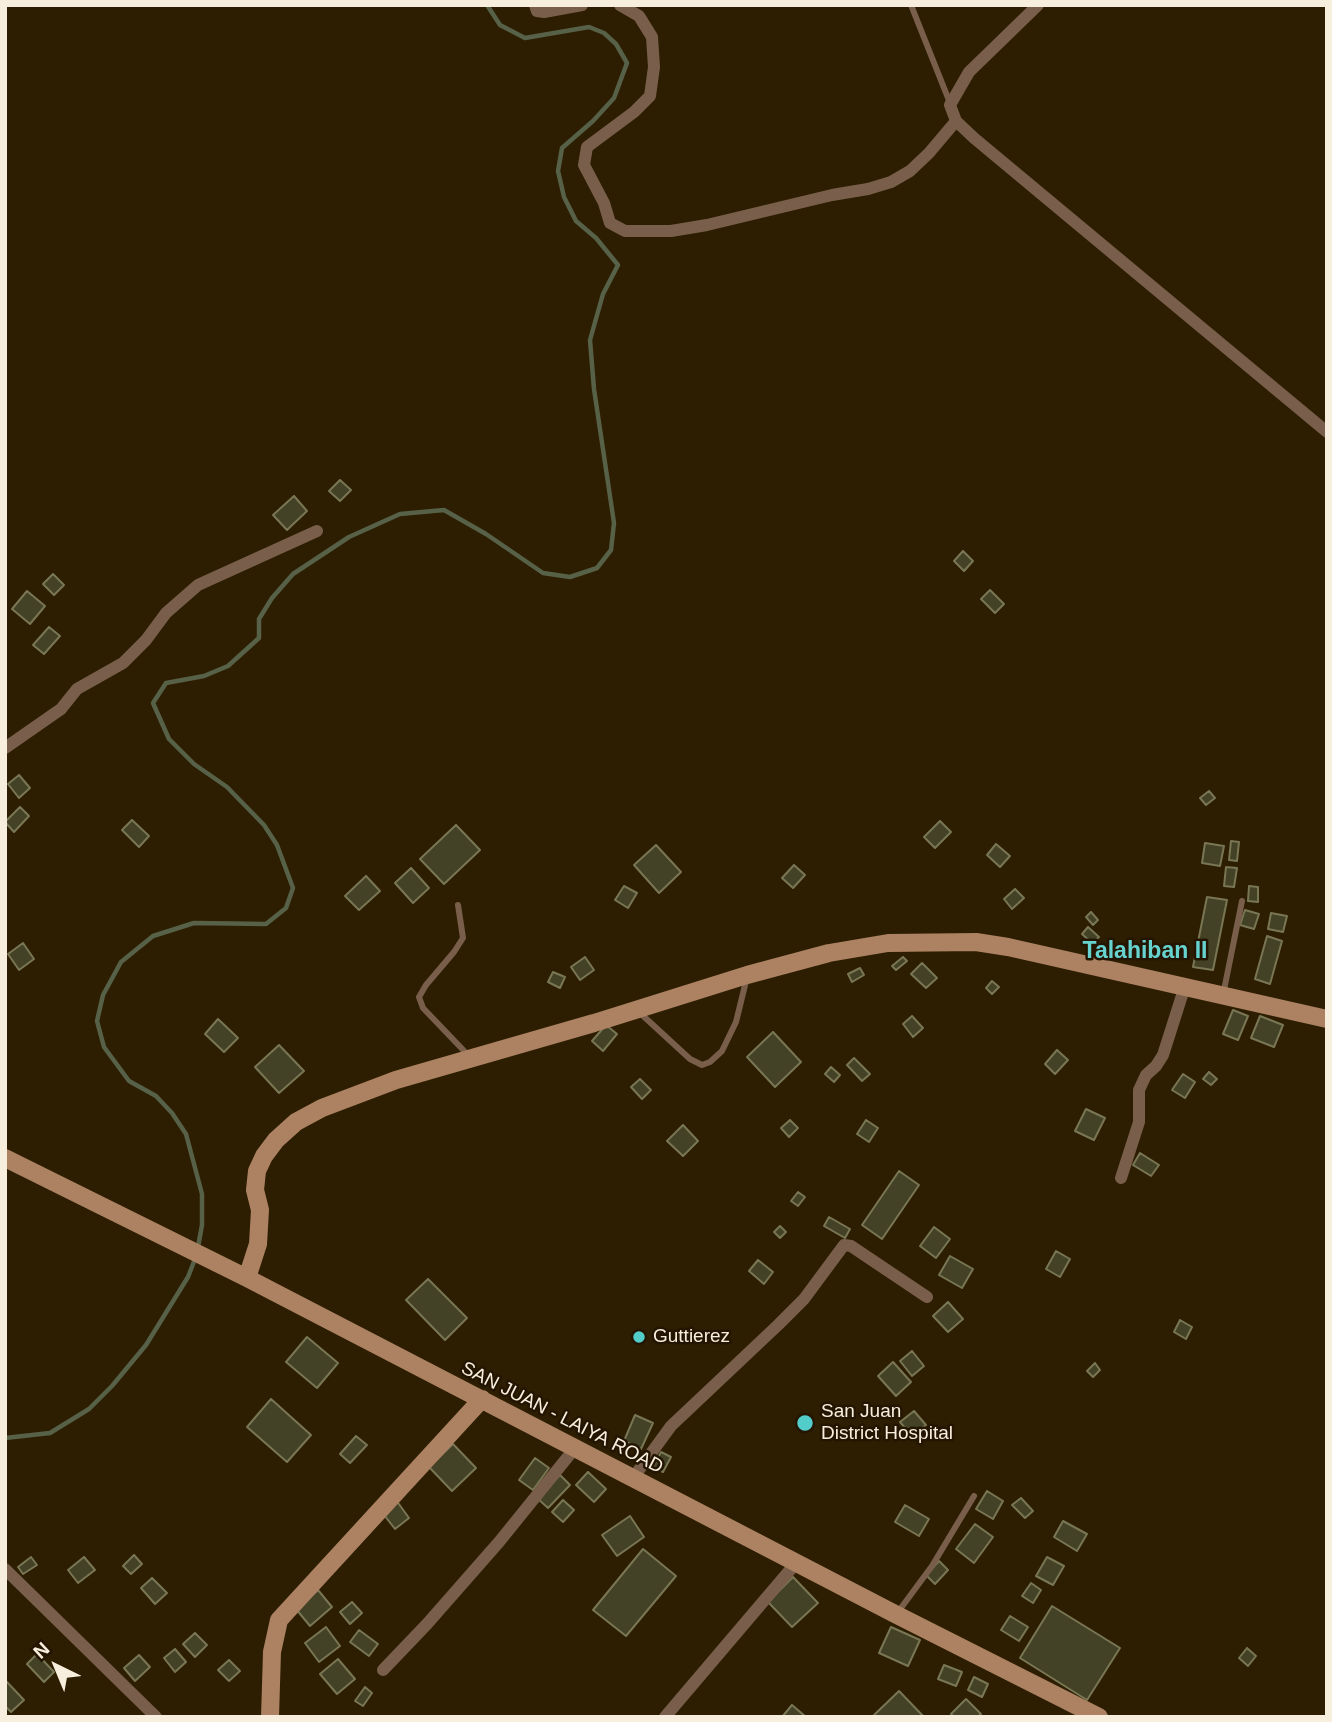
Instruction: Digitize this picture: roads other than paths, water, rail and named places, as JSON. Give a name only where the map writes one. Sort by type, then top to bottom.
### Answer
[{"type":"street","points":[[535,5],[537,11],[544,12],[582,5]]},
{"type":"street","points":[[620,5],[639,16],[652,37],[654,67],[650,96],[634,112],[587,147],[584,165],[604,203],[610,223],[625,231],[671,230],[707,225],[891,182],[910,171],[956,121]]},
{"type":"street","points":[[1038,5],[969,72],[950,105],[956,121],[1327,432]]},
{"type":"street","points":[[5,748],[61,709],[77,689],[123,663],[146,640],[166,613],[198,585],[317,531]]},
{"type":"street","points":[[247,1278],[258,1244],[260,1210],[255,1190],[257,1171],[276,1140],[296,1122],[322,1108],[396,1080],[747,975],[830,953],[888,943],[976,942],[1327,1019]]},
{"type":"street","points":[[1121,1178],[1139,1122],[1139,1090],[1146,1075],[1163,1055],[1185,986]]},
{"type":"street","name":"SAN JUAN - LAIYA ROAD","points":[[5,1157],[247,1278],[1099,1717]]},
{"type":"street","points":[[633,1478],[671,1426],[779,1325],[804,1298],[844,1245],[851,1246],[927,1297]]},
{"type":"street","points":[[270,1717],[272,1652],[279,1620],[482,1399]]},
{"type":"street","points":[[383,1670],[499,1542],[575,1448]]},
{"type":"street","points":[[665,1717],[796,1563]]},
{"type":"street","points":[[5,1569],[156,1717]]},
{"type":"lane","points":[[911,5],[950,105]]},
{"type":"lane","points":[[1223,995],[1242,901]]},
{"type":"lane","points":[[458,905],[463,937],[419,997],[423,1008],[470,1057]]},
{"type":"lane","points":[[636,1009],[690,1059],[702,1065],[710,1062],[722,1051],[736,1022],[747,975]]},
{"type":"lane","points":[[897,1615],[932,1566],[974,1496]]},
{"type":"waterway","points":[[198,1247],[202,1225],[202,1194],[186,1134],[156,1096],[129,1081],[104,1047],[97,1021],[103,995],[121,962],[153,936],[194,923],[266,924],[286,908],[293,888],[277,845],[264,825],[227,787],[194,764],[169,739],[153,703],[166,683],[204,676],[228,666],[259,638],[259,619],[272,598],[293,574],[349,537],[400,514],[444,510],[486,534],[543,573],[570,577],[597,568],[611,550],[614,523],[594,389],[590,340],[603,294],[618,265],[596,238],[576,221],[564,197],[558,171],[562,148],[614,98],[627,63],[616,44],[604,33],[589,27],[525,38],[500,25],[487,5]]},
{"type":"waterway","points":[[5,1438],[50,1433],[89,1409],[146,1345],[188,1277],[195,1259]]},
{"type":"place","name":"Guttierez","points":[[639,1337]]},
{"type":"place","name":"San Juan District Hospital","points":[[805,1423]]},
{"type":"district","name":"Talahiban II","points":[[1145,952]]}]
